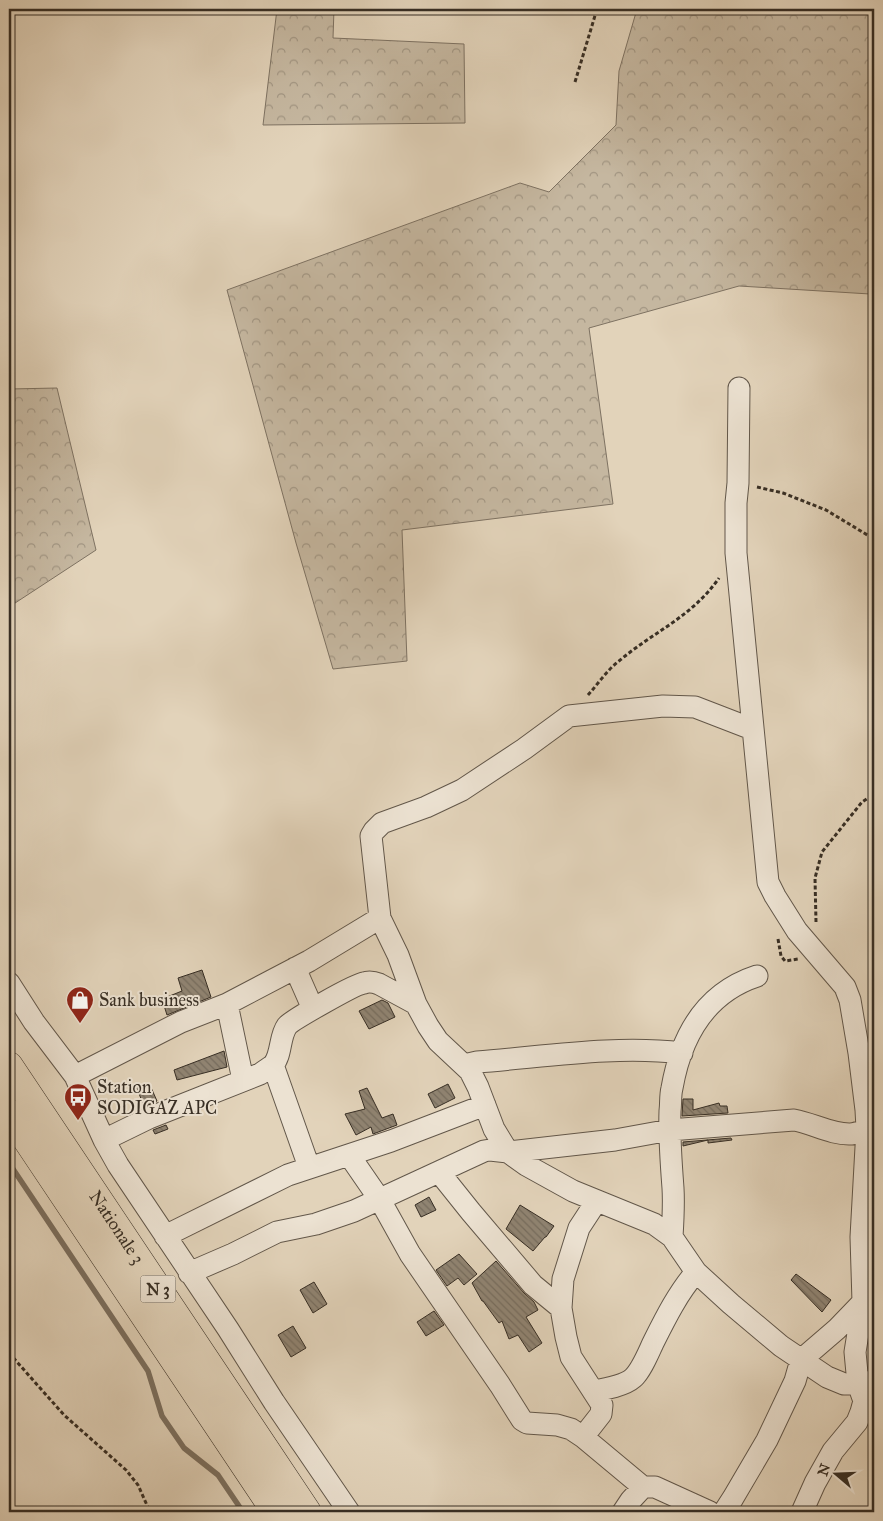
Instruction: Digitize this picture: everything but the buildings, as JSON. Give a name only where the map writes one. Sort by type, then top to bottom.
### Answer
[{"type":"main road","name":"Nationale 3","points":[[9,1066],[307,1512]]},
{"type":"main road","name":"Nationale 3","points":[[9,1113],[276,1512]]},
{"type":"street","points":[[739,388],[736,553],[768,882],[797,931],[845,987],[867,1053],[869,1078],[871,1129],[869,1192],[861,1236],[863,1302],[855,1352],[866,1383],[864,1401],[857,1422],[833,1451],[802,1512]]},
{"type":"street","points":[[752,729],[694,707],[663,706],[569,716],[524,749],[462,790],[426,807],[382,823],[374,830],[371,836],[380,918],[398,955],[416,1004],[428,1026],[438,1041],[470,1071],[494,1129],[508,1152],[526,1165],[573,1191],[596,1202],[619,1209],[654,1224],[672,1237],[696,1272],[781,1346],[834,1381],[844,1384],[866,1383]]},
{"type":"street","points":[[75,1076],[181,1022],[227,1004],[295,968],[380,918]]},
{"type":"street","points":[[295,968],[313,1009]]},
{"type":"street","points":[[672,1237],[671,1090],[682,1053],[688,1036],[702,1013],[731,987],[742,980],[757,976]]},
{"type":"street","points":[[104,1140],[149,1118],[260,1074],[273,1065],[282,1036],[288,1024],[362,983],[373,982],[416,1004]]},
{"type":"street","points":[[9,983],[34,1022],[75,1076],[118,1166],[349,1512]]},
{"type":"street","points":[[227,1004],[243,1080]]},
{"type":"street","points":[[464,1065],[477,1062],[597,1052],[656,1050],[682,1053]]},
{"type":"street","points":[[273,1065],[309,1167]]},
{"type":"street","points":[[165,1236],[288,1175],[391,1141],[484,1105]]},
{"type":"street","points":[[189,1272],[233,1254],[277,1232],[316,1224],[354,1211],[484,1151],[508,1152],[615,1140],[670,1130],[794,1120],[839,1133],[852,1134],[871,1129]]},
{"type":"street","points":[[349,1154],[380,1200],[410,1254],[522,1420],[533,1424],[563,1426],[583,1437],[643,1487],[655,1487],[710,1512]]},
{"type":"street","points":[[439,1172],[470,1212],[533,1285],[561,1308]]},
{"type":"street","points":[[583,1437],[601,1414],[602,1405],[571,1357],[561,1308],[562,1279],[579,1228],[596,1202]]},
{"type":"street","points":[[593,1391],[617,1386],[633,1378],[684,1286],[696,1272]]},
{"type":"street","points":[[724,1512],[767,1440],[795,1380],[801,1360],[837,1329],[863,1302]]},
{"type":"street","points":[[623,1512],[643,1487]]},
{"type":"path","points":[[575,82],[597,9]]},
{"type":"path","points":[[738,483],[784,493],[826,510],[874,539]]},
{"type":"path","points":[[569,716],[618,661],[675,622],[698,602],[714,584],[736,553]]},
{"type":"path","points":[[816,953],[814,878],[822,852],[862,802],[874,794]]},
{"type":"path","points":[[9,1353],[64,1415],[126,1470],[138,1485],[150,1512]]},
{"type":"path","points":[[9,1507],[29,1512]]},
{"type":"green space","points":[[277,9],[334,9],[333,38],[464,44],[465,123],[263,125]]},
{"type":"green space","points":[[637,9],[874,9],[874,288],[870,294],[739,286],[589,328],[613,504],[402,530],[407,661],[333,669],[296,543],[227,290],[520,183],[549,192],[616,125],[619,71]]},
{"type":"green space","points":[[57,388],[96,550],[9,607],[9,389]]},
{"type":"waterway","points":[[9,1163],[148,1371],[162,1416],[184,1448],[218,1475],[243,1512]]},
{"type":"place","name":"Sank business","points":[[80,1024]]},
{"type":"place","name":"Station SODIGAZ APC","points":[[78,1121]]}]
